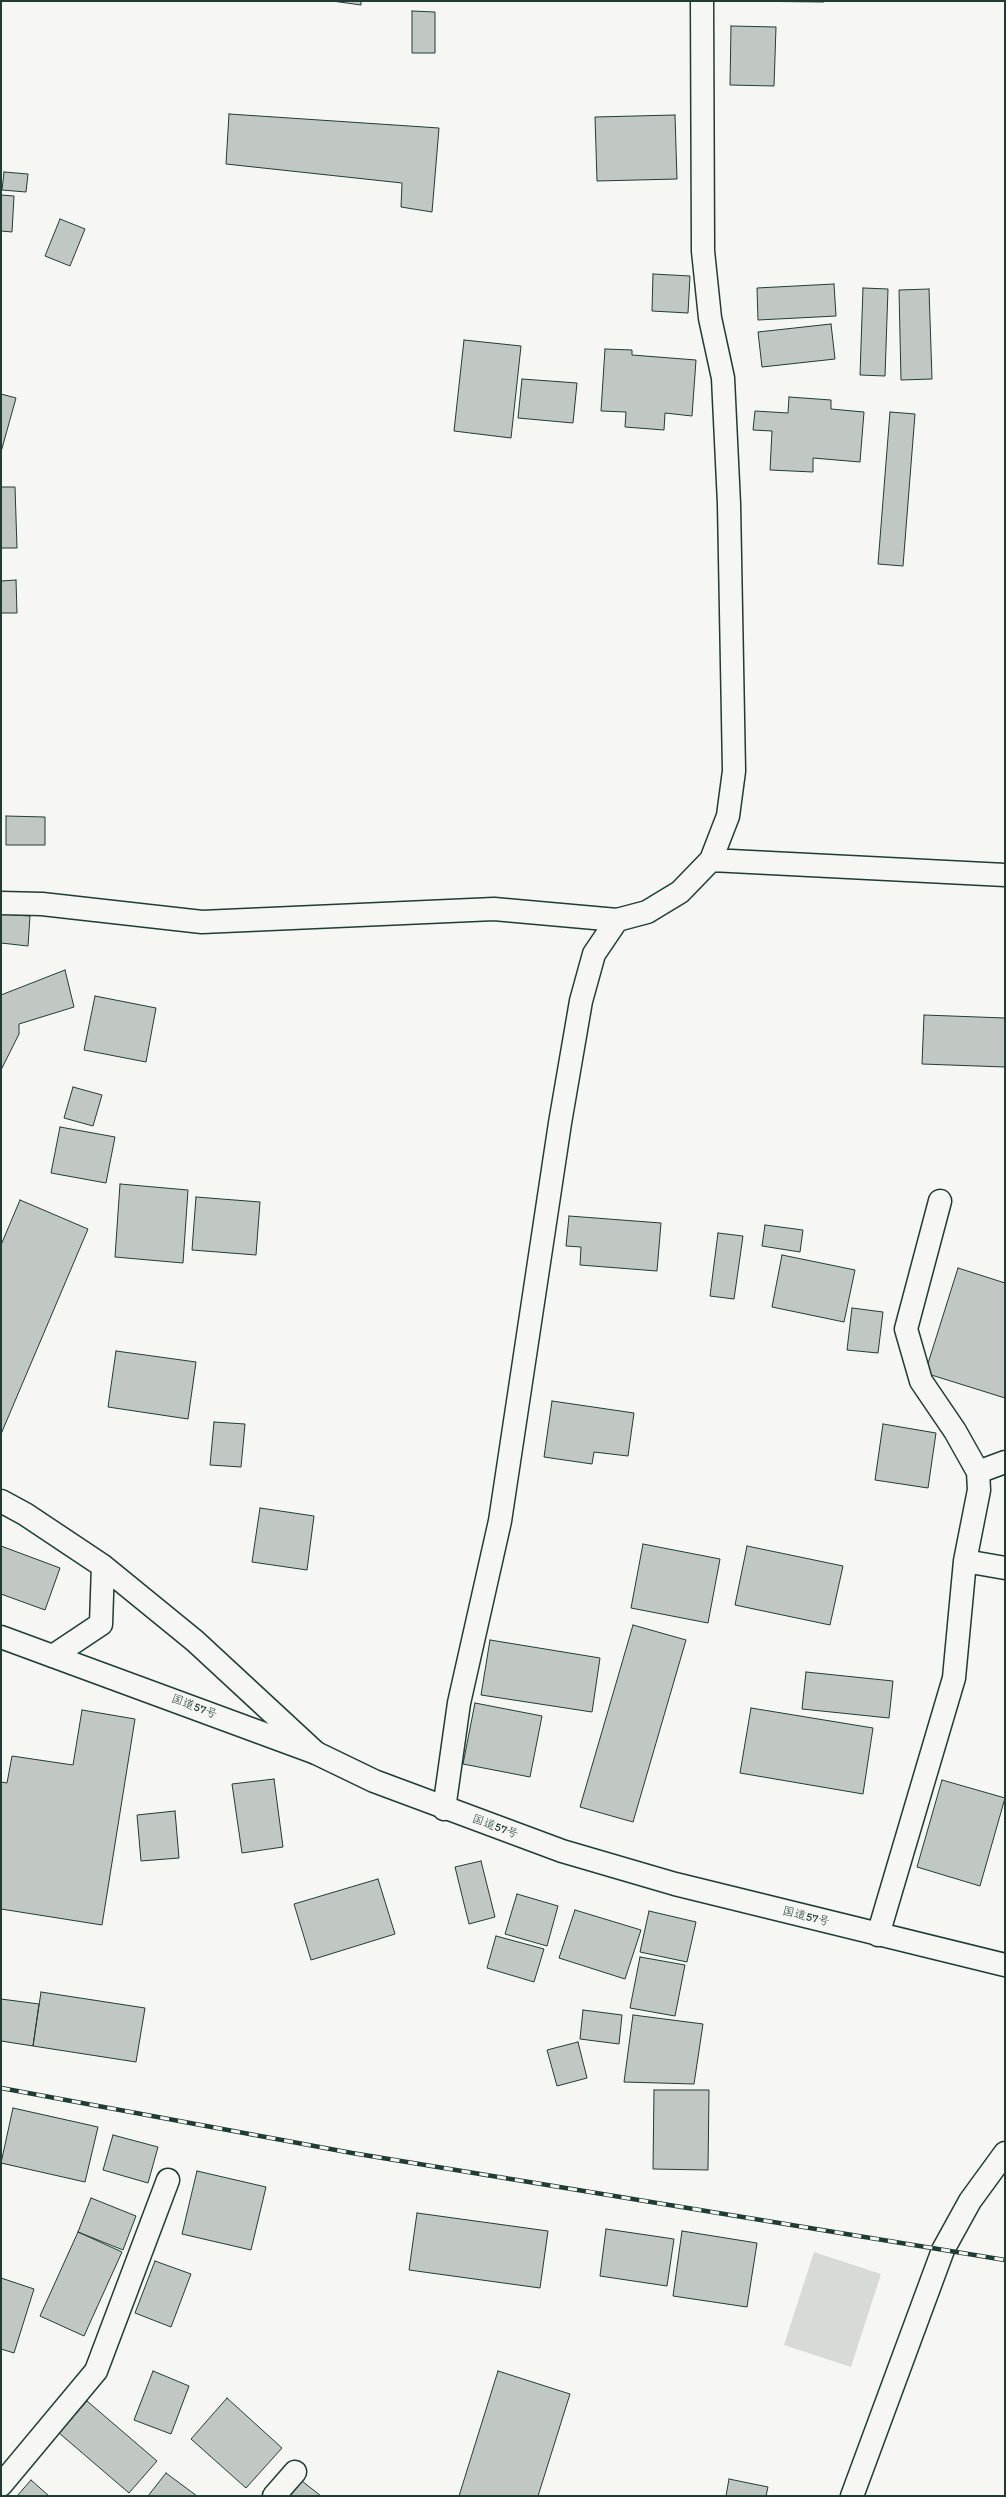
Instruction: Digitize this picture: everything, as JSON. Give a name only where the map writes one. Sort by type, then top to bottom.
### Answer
[{"type":"main road","points":[[1,903],[42,904],[202,922],[494,909],[617,920],[648,912],[680,892],[711,860],[728,816],[734,771],[729,504],[723,378],[710,318],[702,251],[702,1]]},
{"type":"main road","points":[[711,860],[1005,875]]},
{"type":"main road","points":[[444,1809],[459,1703],[500,1521],[560,1123],[581,1001],[594,954],[617,920]]},
{"type":"main road","points":[[878,1935],[954,1678],[965,1560],[979,1490],[978,1472],[955,1431],[921,1381],[906,1330],[940,1201]]},
{"type":"main road","points":[[978,1472],[1005,1462]]},
{"type":"main road","points":[[1,1501],[25,1514],[104,1566],[195,1641],[316,1753]]},
{"type":"main road","points":[[965,1560],[1005,1568]]},
{"type":"main road","points":[[53,1656],[102,1624],[104,1566]]},
{"type":"main road","name":"国道57号","points":[[1,1637],[316,1753],[374,1782],[444,1809],[562,1851],[675,1884],[878,1935],[1005,1964]]},
{"type":"main road","points":[[852,2496],[943,2250],[970,2201],[1005,2153]]},
{"type":"main road","points":[[1,2485],[96,2371],[168,2180]]},
{"type":"main road","points":[[274,2496],[295,2472]]},
{"type":"shaded area","points":[[814,2252],[881,2274],[851,2367],[784,2345]]},
{"type":"building","points":[[332,1],[361,1],[361,5]]},
{"type":"building","points":[[730,1],[824,1],[824,2]]},
{"type":"building","points":[[412,11],[435,12],[435,53],[412,53]]},
{"type":"building","points":[[731,26],[776,27],[774,86],[730,85]]},
{"type":"building","points":[[229,114],[439,128],[432,212],[401,207],[402,183],[226,164]]},
{"type":"building","points":[[675,115],[677,179],[597,181],[595,117]]},
{"type":"building","points":[[4,172],[28,174],[26,192],[2,190]]},
{"type":"building","points":[[1,195],[14,196],[12,232],[1,231]]},
{"type":"building","points":[[60,219],[85,229],[70,266],[45,256]]},
{"type":"building","points":[[653,274],[690,276],[688,313],[652,311]]},
{"type":"building","points":[[834,284],[836,316],[758,320],[757,288]]},
{"type":"building","points":[[863,288],[888,289],[885,376],[860,375]]},
{"type":"building","points":[[929,289],[932,379],[901,380],[899,290]]},
{"type":"building","points":[[831,324],[835,359],[762,367],[758,332]]},
{"type":"building","points":[[464,340],[521,346],[511,438],[454,431]]},
{"type":"building","points":[[605,349],[632,350],[632,355],[696,360],[692,416],[665,413],[664,430],[625,427],[626,412],[601,411]]},
{"type":"building","points":[[522,379],[577,383],[573,423],[518,418]]},
{"type":"building","points":[[1,394],[16,398],[1,452]]},
{"type":"building","points":[[789,397],[831,400],[831,409],[864,412],[860,462],[813,458],[813,472],[770,470],[772,431],[753,430],[755,411],[788,413]]},
{"type":"building","points":[[890,412],[915,414],[903,566],[878,564]]},
{"type":"building","points":[[1,487],[15,487],[17,548],[1,548]]},
{"type":"building","points":[[16,580],[17,613],[1,613],[1,581]]},
{"type":"building","points":[[6,816],[45,817],[45,845],[6,845]]},
{"type":"building","points":[[1,914],[30,916],[28,946],[1,943]]},
{"type":"building","points":[[65,970],[74,1007],[19,1024],[19,1034],[1,1070],[1,995]]},
{"type":"building","points":[[95,996],[156,1008],[146,1062],[84,1050]]},
{"type":"building","points":[[924,1015],[1005,1018],[1005,1067],[922,1064]]},
{"type":"building","points":[[73,1087],[102,1095],[93,1126],[64,1118]]},
{"type":"building","points":[[60,1127],[115,1137],[106,1183],[51,1173]]},
{"type":"building","points":[[120,1184],[188,1190],[183,1263],[115,1257]]},
{"type":"building","points":[[196,1197],[260,1202],[256,1255],[192,1250]]},
{"type":"building","points":[[20,1200],[88,1229],[1,1434],[1,1245]]},
{"type":"building","points":[[569,1216],[661,1223],[657,1271],[580,1265],[581,1247],[566,1246]]},
{"type":"building","points":[[765,1225],[803,1230],[800,1252],[762,1246]]},
{"type":"building","points":[[718,1233],[743,1236],[734,1299],[710,1296]]},
{"type":"building","points":[[782,1255],[855,1270],[844,1322],[772,1307]]},
{"type":"building","points":[[958,1268],[1005,1283],[1005,1398],[925,1373]]},
{"type":"building","points":[[852,1308],[883,1312],[878,1353],[847,1350]]},
{"type":"building","points":[[116,1351],[196,1362],[188,1419],[108,1407]]},
{"type":"building","points":[[552,1401],[634,1413],[628,1456],[594,1452],[592,1464],[544,1457]]},
{"type":"building","points":[[214,1422],[245,1424],[241,1467],[210,1465]]},
{"type":"building","points":[[883,1424],[936,1433],[928,1488],[875,1480]]},
{"type":"building","points":[[260,1508],[314,1516],[307,1570],[252,1562]]},
{"type":"building","points":[[643,1544],[720,1559],[708,1623],[631,1608]]},
{"type":"building","points":[[1,1546],[60,1568],[45,1610],[1,1594]]},
{"type":"building","points":[[747,1546],[843,1566],[830,1625],[735,1605]]},
{"type":"building","points":[[633,1625],[686,1640],[633,1822],[580,1807]]},
{"type":"building","points":[[490,1640],[600,1658],[592,1712],[481,1695]]},
{"type":"building","points":[[806,1672],[893,1681],[889,1718],[802,1709]]},
{"type":"building","points":[[475,1703],[542,1716],[530,1777],[463,1764]]},
{"type":"building","points":[[751,1708],[873,1728],[863,1794],[740,1773]]},
{"type":"building","points":[[82,1710],[135,1719],[102,1925],[1,1909],[1,1782],[7,1783],[12,1756],[73,1765]]},
{"type":"building","points":[[274,1779],[283,1847],[242,1853],[232,1784]]},
{"type":"building","points":[[942,1780],[1005,1798],[980,1886],[917,1867]]},
{"type":"building","points":[[175,1811],[179,1858],[141,1861],[137,1815]]},
{"type":"building","points":[[481,1861],[495,1917],[469,1924],[455,1867]]},
{"type":"building","points":[[378,1879],[395,1934],[311,1960],[294,1904]]},
{"type":"building","points":[[517,1894],[558,1906],[547,1946],[505,1934]]},
{"type":"building","points":[[575,1910],[641,1930],[625,1979],[559,1958]]},
{"type":"building","points":[[649,1911],[696,1922],[687,1962],[640,1952]]},
{"type":"building","points":[[496,1936],[544,1949],[534,1982],[487,1968]]},
{"type":"building","points":[[640,1957],[685,1965],[675,2016],[630,2008]]},
{"type":"building","points":[[41,1992],[145,2008],[136,2062],[33,2046]]},
{"type":"building","points":[[1,1999],[39,2004],[33,2046],[1,2041]]},
{"type":"building","points":[[583,2010],[622,2015],[619,2044],[580,2039]]},
{"type":"building","points":[[633,2015],[703,2024],[694,2084],[624,2082]]},
{"type":"building","points":[[578,2042],[587,2078],[557,2086],[547,2050]]},
{"type":"building","points":[[654,2090],[709,2090],[708,2170],[653,2169]]},
{"type":"building","points":[[13,2108],[98,2127],[85,2182],[1,2163]]},
{"type":"building","points":[[113,2135],[158,2147],[148,2183],[103,2170]]},
{"type":"building","points":[[197,2171],[266,2187],[251,2250],[182,2234]]},
{"type":"building","points":[[91,2198],[136,2216],[123,2250],[78,2232]]},
{"type":"building","points":[[417,2213],[548,2231],[540,2288],[409,2270]]},
{"type":"building","points":[[606,2229],[674,2239],[667,2286],[600,2276]]},
{"type":"building","points":[[682,2231],[757,2243],[747,2307],[673,2296]]},
{"type":"building","points":[[78,2232],[122,2252],[84,2336],[40,2316]]},
{"type":"building","points":[[155,2261],[191,2274],[171,2327],[135,2313]]},
{"type":"building","points":[[1,2278],[34,2289],[14,2353],[1,2349]]},
{"type":"building","points":[[153,2371],[189,2386],[171,2434],[134,2420]]},
{"type":"building","points":[[498,2371],[570,2394],[538,2496],[459,2496]]},
{"type":"building","points":[[227,2398],[282,2448],[246,2488],[191,2439]]},
{"type":"building","points":[[87,2401],[157,2461],[129,2493],[59,2433]]},
{"type":"building","points":[[166,2473],[197,2496],[148,2496]]},
{"type":"building","points":[[729,2479],[768,2487],[766,2496],[726,2496]]},
{"type":"building","points":[[31,2480],[49,2496],[17,2496]]},
{"type":"building","points":[[302,2481],[321,2496],[290,2496]]},
{"type":"railway","points":[[1,2088],[352,2153],[1005,2260]]}]
